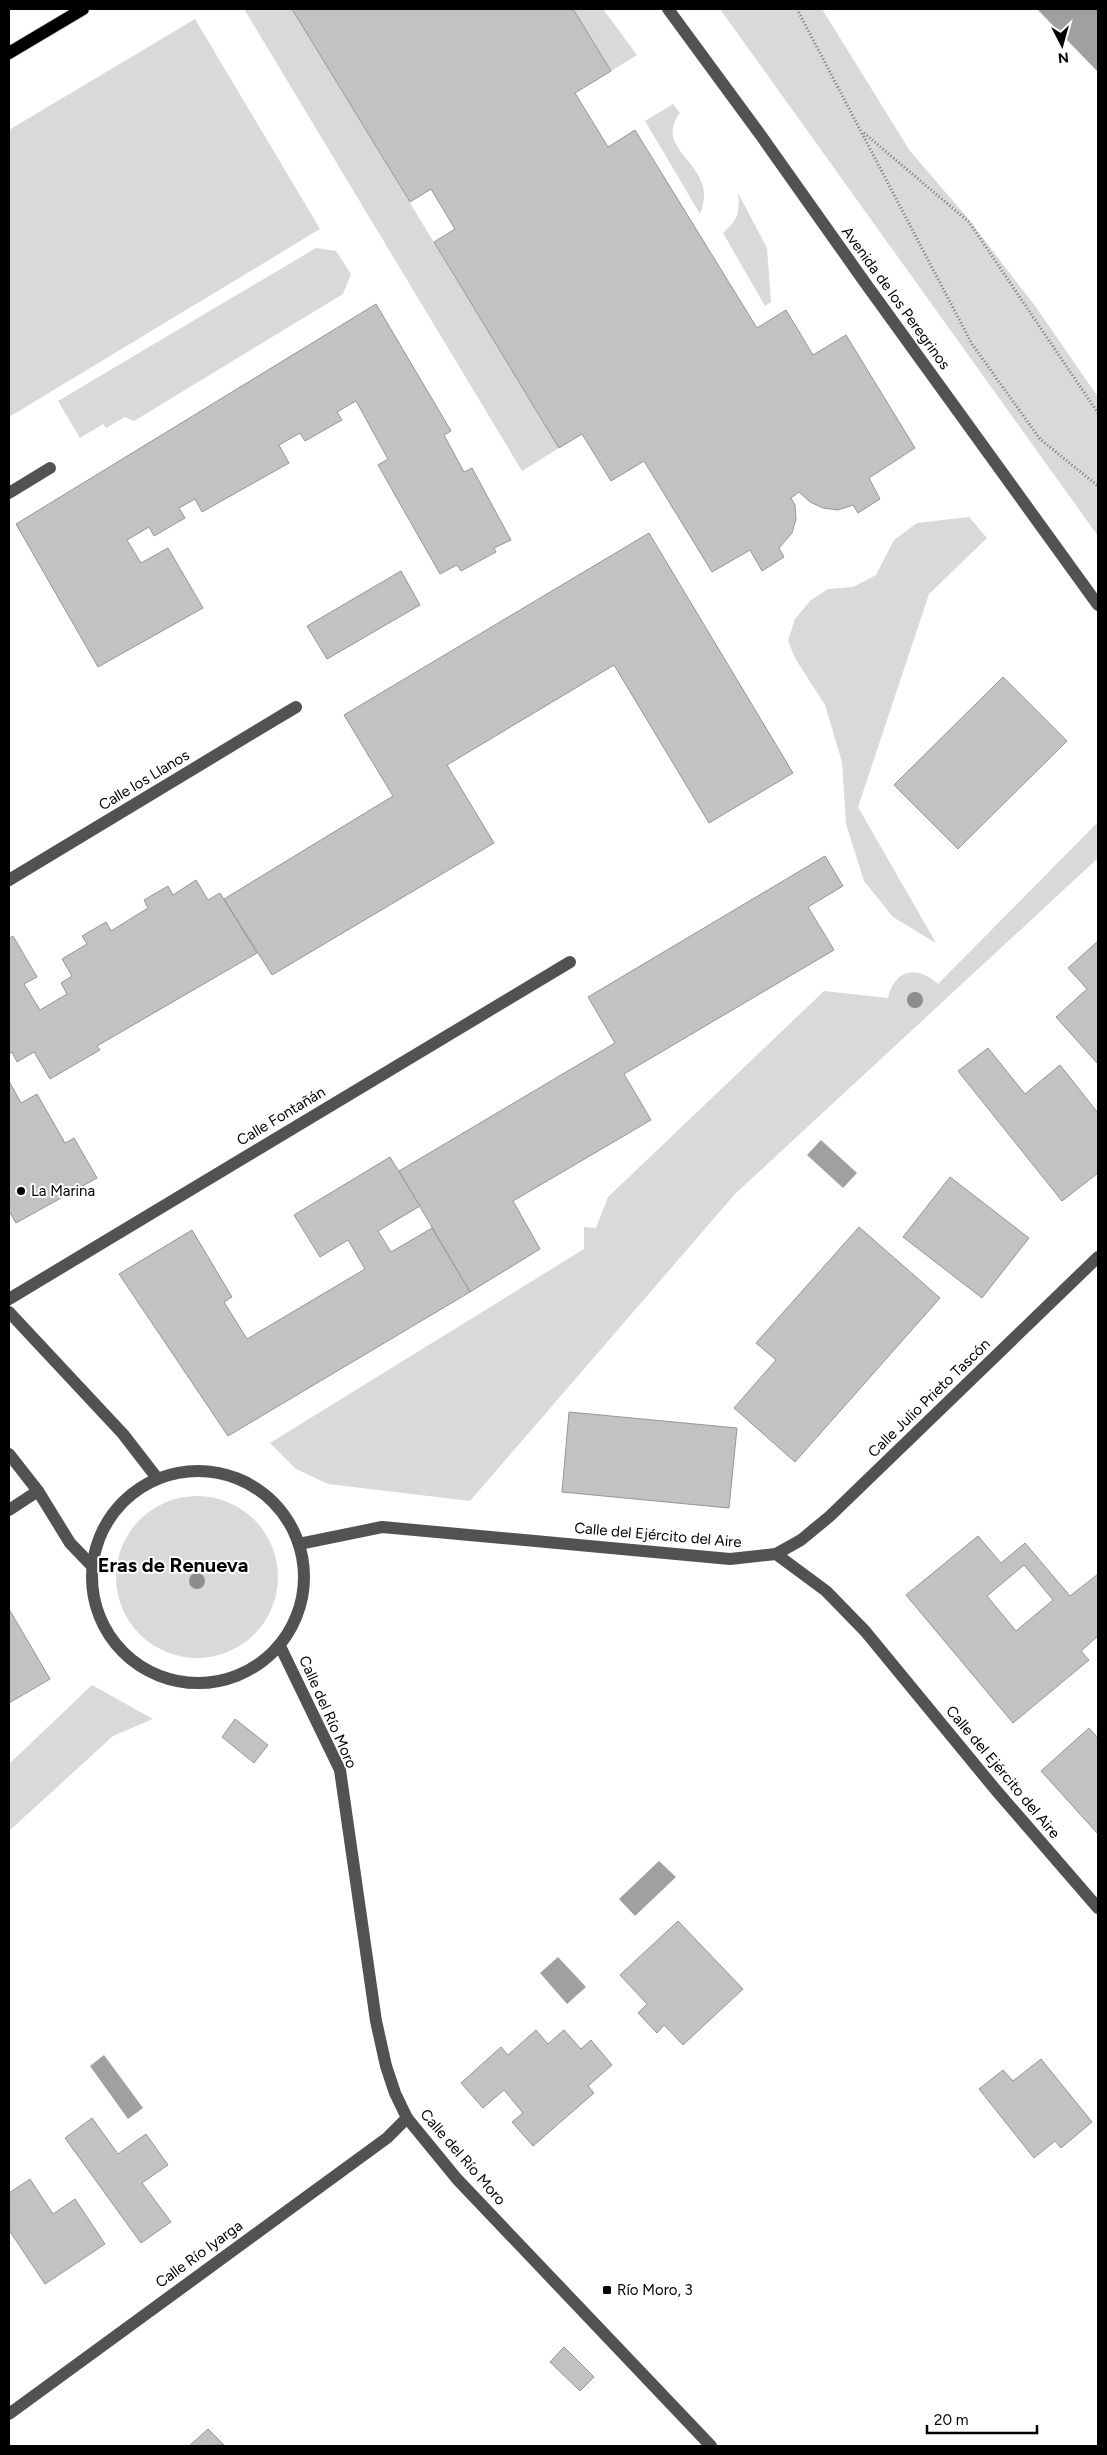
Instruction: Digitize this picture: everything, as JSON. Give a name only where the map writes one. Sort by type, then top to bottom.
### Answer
[{"type":"main road","points":[[9,53],[83,9]]},
{"type":"street","name":"Avenida de los Peregrinos","points":[[668,9],[762,136],[866,284],[1098,605]]},
{"type":"street","points":[[9,493],[50,468]]},
{"type":"street","name":"Calle los Llanos","points":[[9,880],[296,707]]},
{"type":"street","name":"Calle Fontañán","points":[[9,1299],[570,962]]},
{"type":"street","name":"Calle Julio Prieto Tascón","points":[[776,1554],[801,1540],[830,1516],[1098,1257]]},
{"type":"street","points":[[9,1312],[123,1434],[157,1478]]},
{"type":"street","points":[[9,1454],[38,1491],[70,1543],[94,1568]]},
{"type":"street","points":[[190,1468],[220,1472],[251,1482],[274,1504],[288,1523],[299,1544],[302,1586],[294,1616],[280,1646],[265,1660],[246,1673],[208,1682],[169,1678],[138,1662],[108,1638],[95,1601],[93,1584],[94,1568],[101,1535],[116,1512],[133,1492],[157,1478],[190,1468]]},
{"type":"street","points":[[9,1510],[38,1491]]},
{"type":"street","name":"Calle del Ejército del Aire","points":[[299,1544],[382,1527],[730,1559],[776,1554],[826,1591],[865,1631],[995,1789],[1098,1908]]},
{"type":"street","name":"Calle del Río Moro","points":[[280,1646],[340,1770],[376,2021],[392,2084],[407,2118],[457,2178],[710,2446]]},
{"type":"street","name":"Calle Río Iyarga","points":[[9,2414],[387,2138],[407,2118]]},
{"type":"path","points":[[797,9],[972,344],[1040,439],[1098,486]]},
{"type":"path","points":[[862,131],[969,222],[1098,413]]},
{"type":"shaded area","points":[[244,9],[292,9],[559,448],[522,471]]},
{"type":"shaded area","points":[[573,9],[603,9],[637,55],[611,71]]},
{"type":"shaded area","points":[[720,9],[822,9],[910,151],[966,216],[1038,310],[1098,397],[1098,536]]},
{"type":"shaded area","points":[[1037,9],[1098,9],[1098,72]]},
{"type":"shaded area","points":[[195,19],[320,229],[9,417],[9,130]]},
{"type":"shaded area","points":[[673,104],[680,113],[673,126],[674,138],[679,149],[702,183],[704,197],[700,214],[645,121]]},
{"type":"shaded area","points":[[738,193],[767,248],[771,302],[765,306],[723,233],[737,216],[739,206]]},
{"type":"shaded area","points":[[316,248],[336,251],[351,274],[343,294],[134,421],[125,417],[106,428],[103,424],[80,438],[58,401]]},
{"type":"shaded area","points":[[969,517],[987,538],[929,594],[858,807],[936,943],[893,917],[864,881],[846,824],[842,762],[825,705],[795,658],[788,641],[795,619],[811,600],[828,589],[853,587],[876,575],[894,540],[917,523]]},
{"type":"shaded area","points":[[1098,822],[1098,858],[735,1194],[470,1501],[328,1484],[296,1469],[270,1443],[584,1249],[584,1227],[596,1228],[608,1197],[824,991],[888,998],[891,988],[901,976],[915,972],[930,978],[938,984]]},
{"type":"shaded area","points":[[821,1140],[857,1173],[843,1188],[807,1155]]},
{"type":"shaded area","points":[[205,1496],[228,1502],[248,1514],[260,1526],[275,1553],[278,1577],[275,1601],[272,1608],[260,1628],[248,1640],[221,1655],[189,1658],[166,1652],[146,1640],[134,1628],[119,1601],[116,1569],[122,1546],[134,1526],[146,1514],[173,1499]]},
{"type":"shaded area","points":[[92,1685],[153,1719],[113,1736],[9,1831],[9,1764]]},
{"type":"shaded area","points":[[659,1861],[676,1877],[635,1916],[619,1899]]},
{"type":"shaded area","points":[[558,1957],[586,1987],[567,2004],[540,1973]]},
{"type":"shaded area","points":[[104,2055],[143,2108],[128,2119],[90,2066]]},
{"type":"building","points":[[292,9],[573,9],[611,71],[575,93],[608,147],[635,130],[757,328],[786,310],[813,355],[846,335],[915,448],[869,478],[880,499],[858,513],[853,505],[838,510],[823,508],[810,502],[799,492],[791,498],[795,505],[796,519],[792,533],[779,548],[784,557],[762,571],[750,550],[712,572],[644,461],[611,481],[582,434],[559,448],[434,242],[455,229],[431,189],[410,202]]},
{"type":"building","points":[[376,304],[451,431],[444,435],[464,472],[472,468],[511,540],[494,548],[496,552],[461,571],[457,565],[440,574],[378,465],[388,459],[356,401],[337,412],[342,420],[305,441],[300,433],[279,445],[289,463],[202,512],[195,499],[179,508],[185,518],[154,536],[149,527],[127,540],[141,563],[168,548],[203,608],[98,667],[16,524]]},
{"type":"building","points":[[649,533],[793,773],[709,823],[614,665],[447,765],[494,843],[272,975],[224,899],[393,796],[344,715]]},
{"type":"building","points":[[401,571],[420,605],[327,659],[307,626]]},
{"type":"building","points":[[1003,677],[1067,741],[958,849],[894,785]]},
{"type":"building","points":[[825,856],[843,886],[808,907],[834,950],[624,1074],[651,1120],[513,1201],[540,1249],[470,1292],[399,1171],[615,1043],[588,997]]},
{"type":"building","points":[[196,880],[208,900],[220,893],[257,953],[97,1046],[100,1050],[50,1079],[34,1052],[17,1062],[12,1052],[9,1054],[9,939],[13,936],[37,977],[24,984],[40,1010],[67,994],[61,983],[72,976],[62,959],[87,944],[82,936],[106,922],[111,931],[148,908],[144,900],[168,886],[173,895]]},
{"type":"building","points":[[1098,941],[1098,1064],[1056,1017],[1087,989],[1068,968]]},
{"type":"building","points":[[988,1048],[1025,1094],[1060,1065],[1098,1113],[1098,1173],[1062,1201],[958,1071]]},
{"type":"building","points":[[9,1081],[21,1103],[37,1094],[65,1143],[74,1138],[97,1178],[16,1223],[9,1211]]},
{"type":"building","points":[[390,1157],[420,1206],[378,1231],[391,1252],[432,1228],[470,1292],[228,1436],[119,1274],[192,1230],[232,1297],[224,1302],[247,1339],[365,1269],[348,1240],[320,1257],[294,1215]]},
{"type":"building","points":[[950,1177],[1029,1238],[982,1298],[903,1237]]},
{"type":"building","points":[[859,1227],[940,1298],[795,1462],[734,1408],[776,1360],[756,1343]]},
{"type":"building","points":[[569,1412],[737,1428],[729,1508],[562,1492]]},
{"type":"building","points":[[978,1536],[1001,1563],[1025,1543],[1070,1596],[1098,1574],[1098,1636],[1081,1651],[1089,1660],[1013,1723],[906,1595]],"holes":[[[1024,1565],[1053,1600],[1016,1631],[987,1596]]]},
{"type":"building","points":[[9,1609],[50,1679],[9,1703]]},
{"type":"building","points":[[235,1719],[268,1745],[254,1763],[222,1737]]},
{"type":"building","points":[[1089,1728],[1098,1738],[1098,1834],[1041,1771]]},
{"type":"building","points":[[678,1921],[743,1989],[683,2045],[664,2025],[657,2033],[638,2013],[647,2004],[620,1975]]},
{"type":"building","points":[[536,2030],[548,2044],[564,2030],[581,2049],[591,2040],[612,2065],[588,2086],[594,2093],[533,2146],[512,2122],[523,2113],[504,2090],[483,2108],[461,2083],[501,2047],[508,2055]]},
{"type":"building","points":[[1041,2059],[1092,2122],[1061,2148],[1055,2141],[1034,2158],[979,2089],[1003,2070],[1013,2081]]},
{"type":"building","points":[[92,2118],[118,2154],[146,2134],[168,2165],[142,2183],[171,2222],[141,2243],[65,2138]]},
{"type":"building","points":[[30,2179],[53,2214],[75,2199],[105,2244],[45,2284],[9,2230],[9,2193]]},
{"type":"building","points":[[564,2347],[594,2377],[580,2391],[550,2362]]},
{"type":"building","points":[[208,2429],[224,2445],[189,2446]]},
{"type":"place","name":"La Marina","points":[[21,1191]]},
{"type":"place","name":"Río Moro, 3","points":[[607,2290]]},
{"type":"district","name":"Eras de Renueva","points":[[173,1565]]}]
